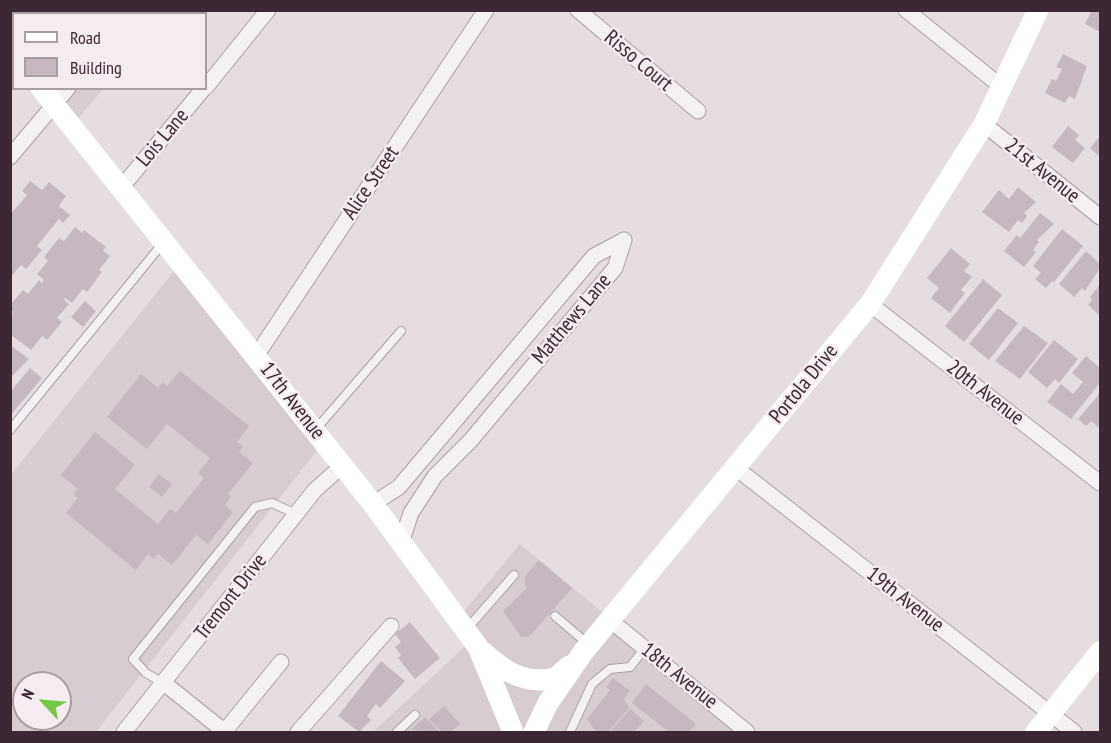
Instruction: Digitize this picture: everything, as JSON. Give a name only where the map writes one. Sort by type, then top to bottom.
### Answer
[{"type":"main road","name":"Portola Drive","points":[[534,732],[548,703],[587,648],[870,304],[984,124],[1038,10]]},
{"type":"main road","name":"17th Avenue","points":[[54,94],[164,242],[373,504],[472,639],[513,732]]},
{"type":"main road","points":[[472,639],[508,672],[524,680],[556,678],[587,648]]},
{"type":"main road","points":[[1036,732],[1101,652]]},
{"type":"street","name":"Lois Lane","points":[[207,86],[268,10]]},
{"type":"street","name":"Alice Street","points":[[256,356],[486,10]]},
{"type":"street","name":"Risso Court","points":[[578,10],[698,111]]},
{"type":"street","points":[[906,10],[1003,88]]},
{"type":"street","name":"Lois Lane","points":[[122,188],[203,90]]},
{"type":"street","points":[[10,157],[54,94]]},
{"type":"street","name":"21st Avenue","points":[[984,124],[1101,217]]},
{"type":"street","name":"Matthews Lane","points":[[373,504],[399,488],[594,256],[624,240],[615,268],[471,440],[435,476],[411,513],[401,543]]},
{"type":"street","name":"20th Avenue","points":[[870,304],[1101,483]]},
{"type":"street","name":"Tremont Drive","points":[[124,732],[318,486],[343,465]]},
{"type":"street","name":"19th Avenue","points":[[736,468],[1074,732]]},
{"type":"street","name":"18th Avenue","points":[[610,620],[747,732]]},
{"type":"street","points":[[298,732],[391,626]]},
{"type":"street","points":[[164,683],[224,732],[281,662]]},
{"type":"lane","points":[[10,430],[164,242]]},
{"type":"lane","points":[[315,430],[401,331]]},
{"type":"lane","points":[[164,683],[146,673],[133,659],[255,507],[272,502],[296,514]]},
{"type":"lane","points":[[472,639],[514,575]]},
{"type":"lane","points":[[555,616],[587,648]]},
{"type":"lane","points":[[570,732],[592,684],[610,669],[630,666],[645,648]]},
{"type":"lane","points":[[397,732],[415,716]]},
{"type":"shaded area","points":[[49,90],[102,90],[69,130]]},
{"type":"shaded area","points":[[178,266],[322,444],[96,732],[11,732],[10,476]]},
{"type":"shaded area","points":[[520,544],[607,616],[739,732],[373,732],[476,636],[460,616]]},
{"type":"building","points":[[42,10],[60,10],[62,12],[41,12]]},
{"type":"building","points":[[70,10],[93,10],[92,12],[72,12]]},
{"type":"building","points":[[1092,10],[1100,10],[1100,32],[1085,24]]},
{"type":"building","points":[[1063,54],[1087,66],[1075,99],[1069,96],[1065,103],[1045,93],[1052,79],[1056,81],[1062,69],[1056,67]]},
{"type":"building","points":[[1068,126],[1079,135],[1075,140],[1085,148],[1073,163],[1052,147]]},
{"type":"building","points":[[1100,136],[1100,157],[1090,148]]},
{"type":"building","points":[[30,181],[42,190],[49,182],[66,196],[59,206],[70,215],[63,223],[59,219],[37,246],[42,250],[26,269],[21,265],[10,278],[10,215],[27,195],[22,191]]},
{"type":"building","points":[[1018,187],[1036,202],[1024,213],[1027,216],[1022,223],[1018,220],[1009,232],[982,212],[999,190],[1009,199]]},
{"type":"building","points":[[1040,213],[1054,224],[1037,240],[1039,242],[1033,250],[1036,252],[1024,267],[1004,251],[1017,235],[1020,238]]},
{"type":"building","points":[[75,227],[82,233],[84,230],[106,247],[103,251],[110,256],[99,270],[102,272],[87,292],[83,289],[72,303],[65,298],[64,300],[69,304],[57,318],[62,322],[47,340],[42,336],[31,350],[10,334],[13,312],[10,305],[23,290],[28,294],[39,280],[42,283],[44,280],[37,274],[48,261],[44,257],[59,238],[64,241]]},
{"type":"building","points":[[1062,229],[1083,246],[1054,282],[1052,281],[1046,288],[1035,279],[1041,273],[1033,266]]},
{"type":"building","points":[[951,248],[970,264],[964,271],[972,277],[961,290],[965,293],[950,313],[931,298],[939,288],[927,278]]},
{"type":"building","points":[[1086,251],[1100,264],[1100,268],[1085,291],[1082,288],[1074,297],[1059,284]]},
{"type":"building","points":[[983,279],[1002,295],[964,342],[945,326]]},
{"type":"building","points":[[1100,284],[1100,316],[1088,305],[1092,300],[1090,297]]},
{"type":"building","points":[[85,301],[96,311],[83,327],[71,317]]},
{"type":"building","points":[[998,308],[1018,323],[989,360],[969,344]]},
{"type":"building","points":[[1024,326],[1048,343],[1020,379],[995,361]]},
{"type":"building","points":[[1054,340],[1078,359],[1059,383],[1055,379],[1047,388],[1028,372]]},
{"type":"building","points":[[10,345],[29,359],[10,378]]},
{"type":"building","points":[[1086,356],[1100,368],[1100,383],[1071,419],[1047,402],[1061,384],[1073,394],[1083,382],[1072,373]]},
{"type":"building","points":[[30,368],[42,378],[10,416],[10,392]]},
{"type":"building","points":[[180,371],[249,426],[237,442],[243,446],[239,452],[253,463],[228,494],[231,496],[225,505],[233,512],[208,544],[196,535],[172,565],[158,554],[154,559],[148,554],[136,570],[66,513],[78,498],[73,494],[78,489],[61,475],[95,432],[135,465],[115,489],[158,524],[170,509],[176,513],[204,478],[198,473],[210,458],[167,424],[147,449],[107,417],[141,374],[158,388],[162,382],[167,386]]},
{"type":"building","points":[[1100,393],[1100,429],[1091,421],[1086,426],[1078,419]]},
{"type":"building","points":[[159,474],[172,484],[162,497],[149,487]]},
{"type":"building","points":[[539,560],[572,588],[529,637],[521,637],[503,611],[527,588],[525,576]]},
{"type":"building","points":[[410,622],[440,658],[415,679],[398,658],[401,655],[395,647],[401,642],[395,634]]},
{"type":"building","points":[[381,661],[405,681],[380,708],[376,704],[367,716],[371,720],[359,732],[338,716]]},
{"type":"building","points":[[613,678],[630,691],[624,699],[629,708],[608,732],[596,732],[587,719],[610,690],[606,687]]},
{"type":"building","points":[[646,684],[696,724],[689,732],[669,732],[632,703]]},
{"type":"building","points":[[444,706],[460,724],[451,732],[442,732],[429,719]]},
{"type":"building","points":[[630,709],[644,721],[634,732],[610,732]]},
{"type":"building","points":[[425,717],[440,732],[411,730]]}]
